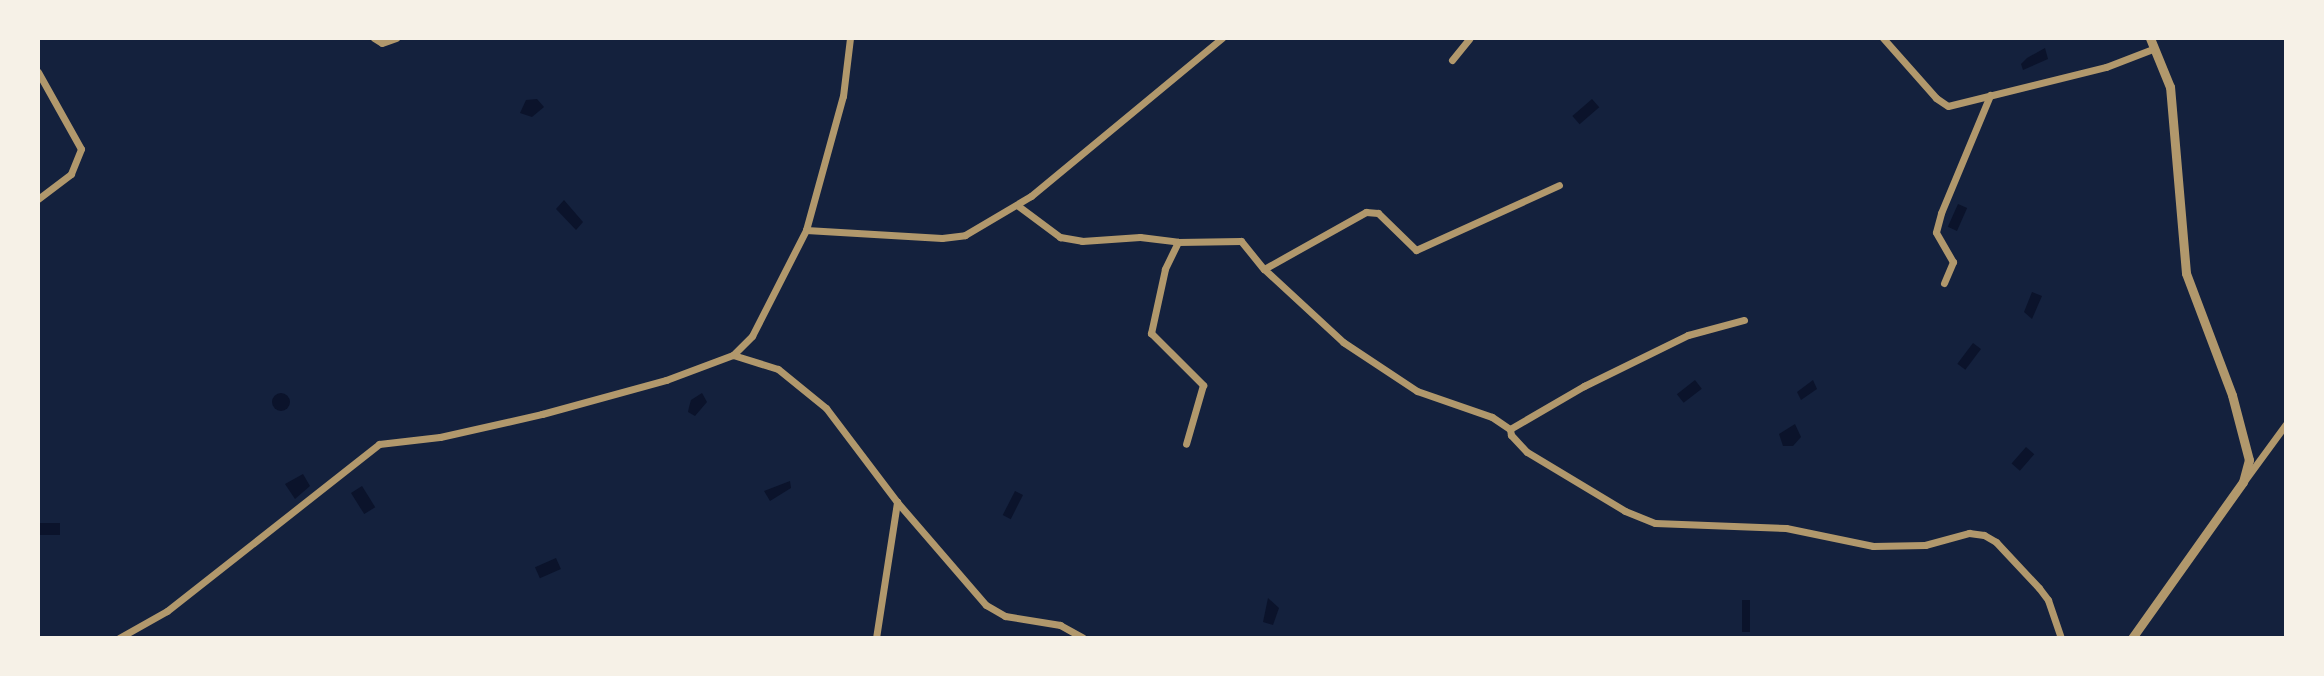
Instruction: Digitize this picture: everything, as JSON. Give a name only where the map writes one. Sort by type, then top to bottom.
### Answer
[{"type":"street","points":[[374,38],[382,43],[396,38]]},
{"type":"street","points":[[119,638],[167,611],[379,444],[440,437],[542,414],[666,380],[733,355],[752,336],[806,230],[843,96],[850,38]]},
{"type":"street","points":[[806,230],[942,238],[965,235],[1017,205],[1222,38]]},
{"type":"street","points":[[1452,60],[1470,38]]},
{"type":"street","points":[[1883,38],[1936,98],[1948,106],[2106,67],[2153,49]]},
{"type":"street","points":[[2150,38],[2170,87],[2186,273],[2246,439],[2249,460],[2243,482]]},
{"type":"street","points":[[38,72],[81,149],[71,174],[38,199]]},
{"type":"street","points":[[1944,283],[1953,262],[1936,232],[1990,95]]},
{"type":"street","points":[[1264,269],[1366,212],[1378,213],[1416,250],[1559,185]]},
{"type":"street","points":[[1017,205],[1060,237],[1082,241],[1140,237],[1178,242],[1241,241],[1264,269],[1343,342],[1417,391],[1492,417],[1510,429],[1511,435],[1527,452],[1625,511],[1655,523],[1786,528],[1873,546],[1925,545],[1969,533],[1984,535],[1996,542],[2048,600],[2061,638]]},
{"type":"street","points":[[1178,242],[1165,269],[1151,333],[1203,385],[1186,444]]},
{"type":"street","points":[[1510,429],[1584,386],[1688,335],[1744,320]]},
{"type":"street","points":[[733,355],[778,369],[826,408],[897,502],[986,605],[1005,616],[1060,625],[1083,638]]},
{"type":"street","points":[[2132,638],[2286,424]]},
{"type":"street","points":[[876,638],[897,502]]},
{"type":"water","points":[[2045,48],[2048,59],[2023,70],[2021,64],[2027,58]]},
{"type":"water","points":[[537,99],[544,107],[532,117],[520,113],[526,100]]},
{"type":"water","points":[[1592,99],[1599,107],[1580,124],[1572,116]]},
{"type":"water","points":[[564,200],[583,222],[576,230],[556,209]]},
{"type":"water","points":[[1958,204],[1967,208],[1957,231],[1948,227]]},
{"type":"water","points":[[2032,292],[2042,296],[2032,319],[2024,312]]},
{"type":"water","points":[[1973,343],[1981,349],[1965,370],[1957,364]]},
{"type":"water","points":[[1695,380],[1702,389],[1684,403],[1677,394]]},
{"type":"water","points":[[1813,380],[1817,389],[1801,400],[1797,392]]},
{"type":"water","points":[[281,393],[290,402],[281,411],[272,402]]},
{"type":"water","points":[[702,393],[707,402],[695,416],[688,412],[691,400]]},
{"type":"water","points":[[1795,424],[1801,437],[1793,446],[1783,446],[1779,434]]},
{"type":"water","points":[[2026,447],[2034,454],[2020,471],[2012,464]]},
{"type":"water","points":[[303,474],[310,486],[295,499],[285,484]]},
{"type":"water","points":[[790,481],[791,488],[770,501],[764,491]]},
{"type":"water","points":[[362,486],[375,507],[364,514],[351,493]]},
{"type":"water","points":[[1015,491],[1023,495],[1011,519],[1003,515]]},
{"type":"water","points":[[38,523],[60,523],[60,535],[38,535]]},
{"type":"water","points":[[556,558],[561,569],[540,578],[535,567]]},
{"type":"water","points":[[1268,598],[1279,608],[1273,625],[1263,622]]},
{"type":"water","points":[[1742,600],[1750,600],[1750,632],[1742,632]]}]
